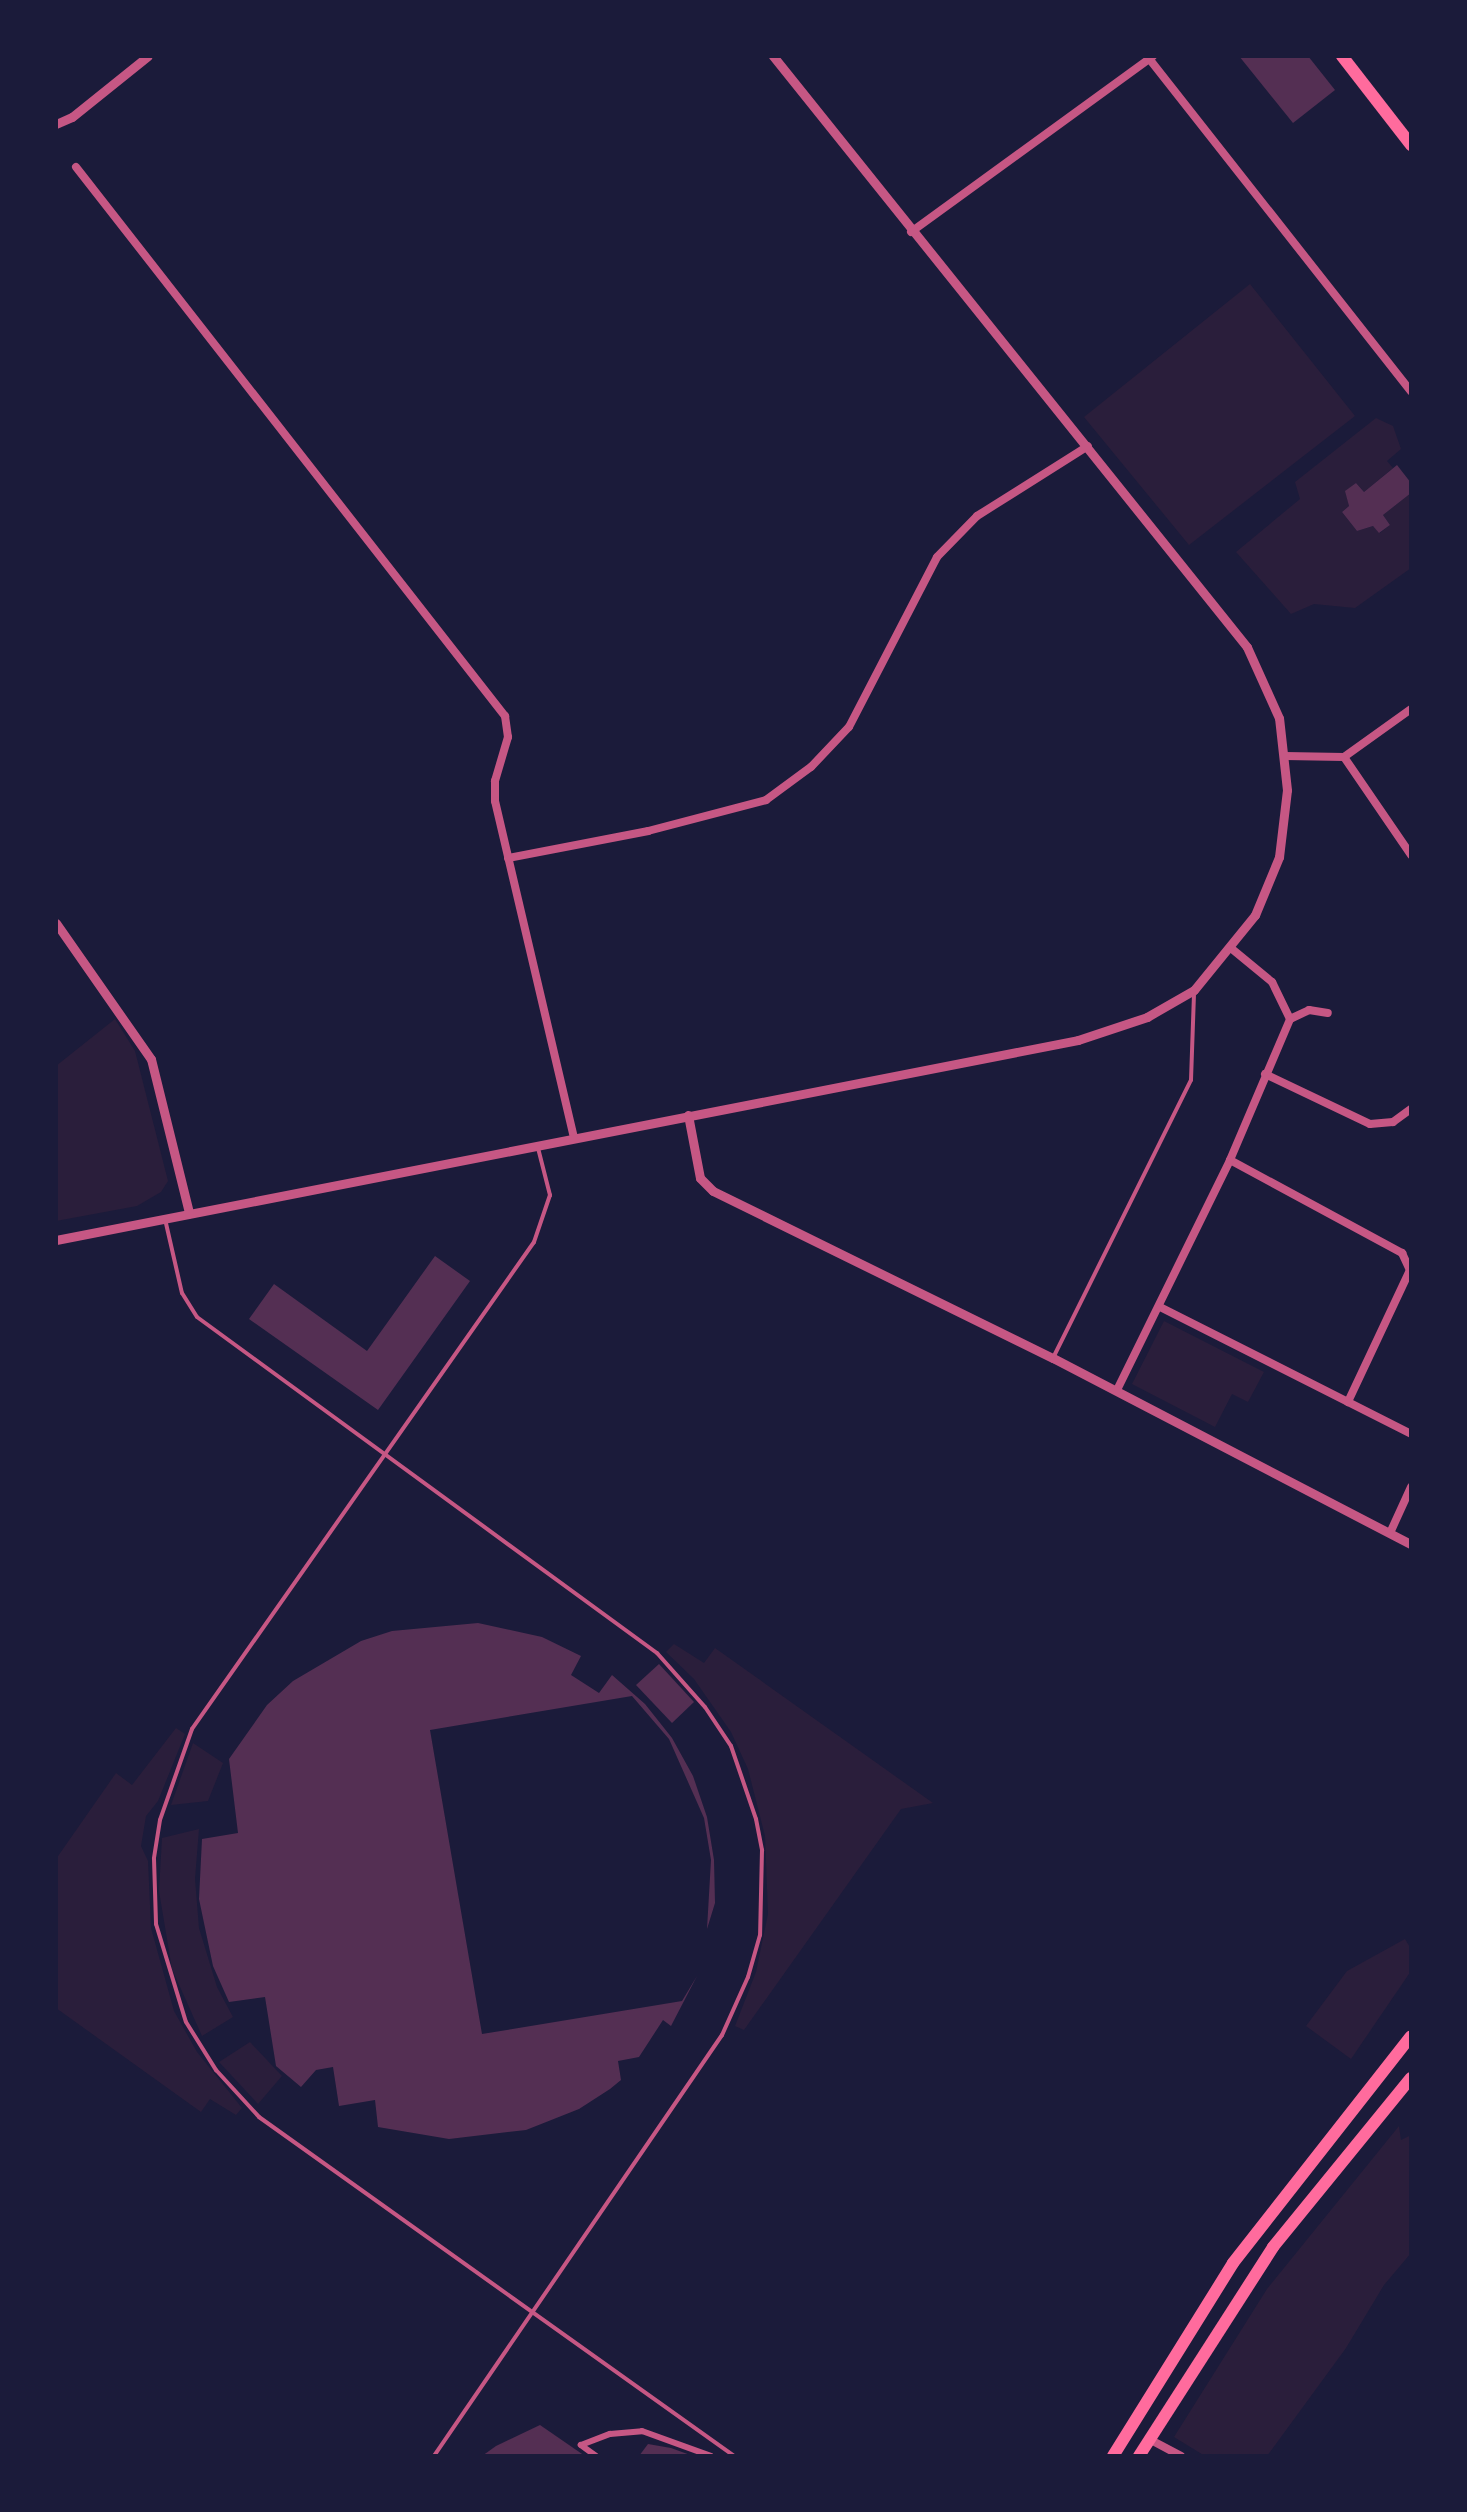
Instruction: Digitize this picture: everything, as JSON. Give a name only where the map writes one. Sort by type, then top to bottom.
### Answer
[{"type":"highway","points":[[1342,56],[1411,145]]},
{"type":"highway","points":[[1113,2456],[1233,2263],[1411,2036]]},
{"type":"highway","points":[[1139,2456],[1273,2247],[1411,2078]]},
{"type":"street","points":[[56,124],[72,117],[148,56]]},
{"type":"street","points":[[56,1240],[1078,1040],[1147,1017],[1194,990],[1232,949],[1255,915],[1279,857],[1287,790],[1279,718],[1255,661],[1088,446],[911,232],[773,56]]},
{"type":"street","points":[[911,232],[1150,57],[1411,392]]},
{"type":"street","points":[[76,167],[505,716],[508,737],[495,781],[495,801],[574,1139]]},
{"type":"street","points":[[508,858],[648,831],[766,800],[811,767],[849,727],[937,557],[977,516],[1088,446]]},
{"type":"street","points":[[1285,756],[1344,757],[1411,709]]},
{"type":"street","points":[[1344,757],[1411,855]]},
{"type":"street","points":[[56,923],[151,1059],[189,1213]]},
{"type":"street","points":[[1232,949],[1272,982],[1290,1019]]},
{"type":"street","points":[[1117,1390],[1230,1160],[1290,1019],[1309,1010],[1328,1013]]},
{"type":"street","points":[[1265,1074],[1370,1124],[1393,1122],[1409,1111]]},
{"type":"street","points":[[688,1115],[700,1178],[713,1191],[1117,1390],[1411,1544]]},
{"type":"street","points":[[1230,1160],[1402,1253],[1410,1270],[1348,1402]]},
{"type":"street","points":[[1402,1292],[1411,1296]]},
{"type":"street","points":[[1160,1307],[1411,1434]]},
{"type":"street","points":[[1390,1533],[1411,1487]]},
{"type":"street","points":[[596,2456],[581,2445],[610,2434],[642,2431],[711,2456]]},
{"type":"street","points":[[1149,2439],[1181,2456]]},
{"type":"lane","points":[[1053,1358],[1191,1080],[1194,990]]},
{"type":"lane","points":[[537,1146],[550,1195],[543,1227],[192,1729],[166,1796],[154,1859],[156,1924],[164,1965],[199,2045],[240,2098],[285,2138],[734,2456]]},
{"type":"lane","points":[[165,1218],[182,1293],[197,1317],[644,1643],[679,1676],[731,1746],[762,1850],[763,1905],[748,1977],[704,2061],[434,2456]]},
{"type":"shaded area","points":[[1250,284],[1355,416],[1189,545],[1084,417]]},
{"type":"shaded area","points":[[1376,418],[1393,426],[1401,449],[1387,461],[1393,468],[1364,492],[1356,483],[1346,491],[1349,506],[1342,512],[1357,531],[1373,526],[1380,533],[1390,525],[1383,515],[1411,493],[1411,568],[1355,608],[1314,604],[1291,614],[1236,552],[1300,499],[1295,482]]},
{"type":"shaded area","points":[[115,1019],[135,1051],[168,1181],[161,1192],[137,1206],[56,1221],[56,1066]]},
{"type":"shaded area","points":[[1164,1321],[1264,1372],[1248,1402],[1232,1394],[1215,1427],[1132,1384]]},
{"type":"shaded area","points":[[674,1644],[704,1663],[715,1648],[933,1803],[901,1809],[744,2030],[735,2026],[756,1972],[768,1914],[765,1836],[748,1769],[731,1732],[694,1679],[666,1652]]},
{"type":"shaded area","points":[[176,1728],[185,1734],[158,1801],[146,1816],[141,1846],[148,1861],[151,1928],[174,2011],[197,2052],[242,2108],[236,2115],[210,2099],[201,2112],[56,2008],[56,1859],[116,1773],[132,1785]]},
{"type":"shaded area","points":[[193,1743],[223,1763],[208,1801],[171,1805]]},
{"type":"shaded area","points":[[199,1829],[195,1879],[199,1928],[217,1987],[233,2017],[202,2036],[172,1969],[159,1891],[162,1838]]},
{"type":"shaded area","points":[[1405,1939],[1411,1949],[1411,1971],[1351,2059],[1306,2026],[1347,1971]]},
{"type":"shaded area","points":[[250,2042],[282,2076],[258,2104],[219,2062]]},
{"type":"shaded area","points":[[1399,2126],[1401,2140],[1411,2135],[1411,2253],[1384,2285],[1346,2348],[1267,2456],[1205,2456],[1174,2437],[1267,2289]]},
{"type":"building","points":[[1239,56],[1308,56],[1335,90],[1293,123]]},
{"type":"building","points":[[1397,465],[1411,483],[1411,493],[1383,515],[1390,525],[1379,533],[1373,526],[1357,531],[1342,512],[1349,506],[1345,491],[1356,483],[1364,492]]},
{"type":"building","points":[[435,1256],[470,1281],[378,1410],[249,1319],[274,1284],[367,1351]]},
{"type":"building","points":[[478,1623],[542,1637],[581,1656],[571,1675],[599,1693],[612,1675],[645,1704],[672,1738],[693,1776],[707,1817],[714,1860],[715,1903],[707,1929],[711,1860],[704,1818],[669,1739],[632,1696],[430,1730],[482,2034],[682,2001],[697,1976],[671,2026],[663,2020],[639,2057],[618,2061],[621,2080],[610,2089],[579,2109],[526,2130],[449,2139],[378,2127],[375,2100],[339,2106],[333,2067],[316,2070],[301,2087],[276,2066],[265,1997],[229,2002],[213,1966],[199,1899],[202,1839],[238,1833],[229,1759],[267,1705],[293,1681],[361,1641],[392,1631]]},
{"type":"building","points":[[659,1664],[694,1702],[672,1723],[636,1685]]},
{"type":"building","points":[[540,2425],[585,2456],[482,2456],[496,2446]]},
{"type":"building","points":[[648,2444],[671,2448],[693,2456],[639,2456]]}]
